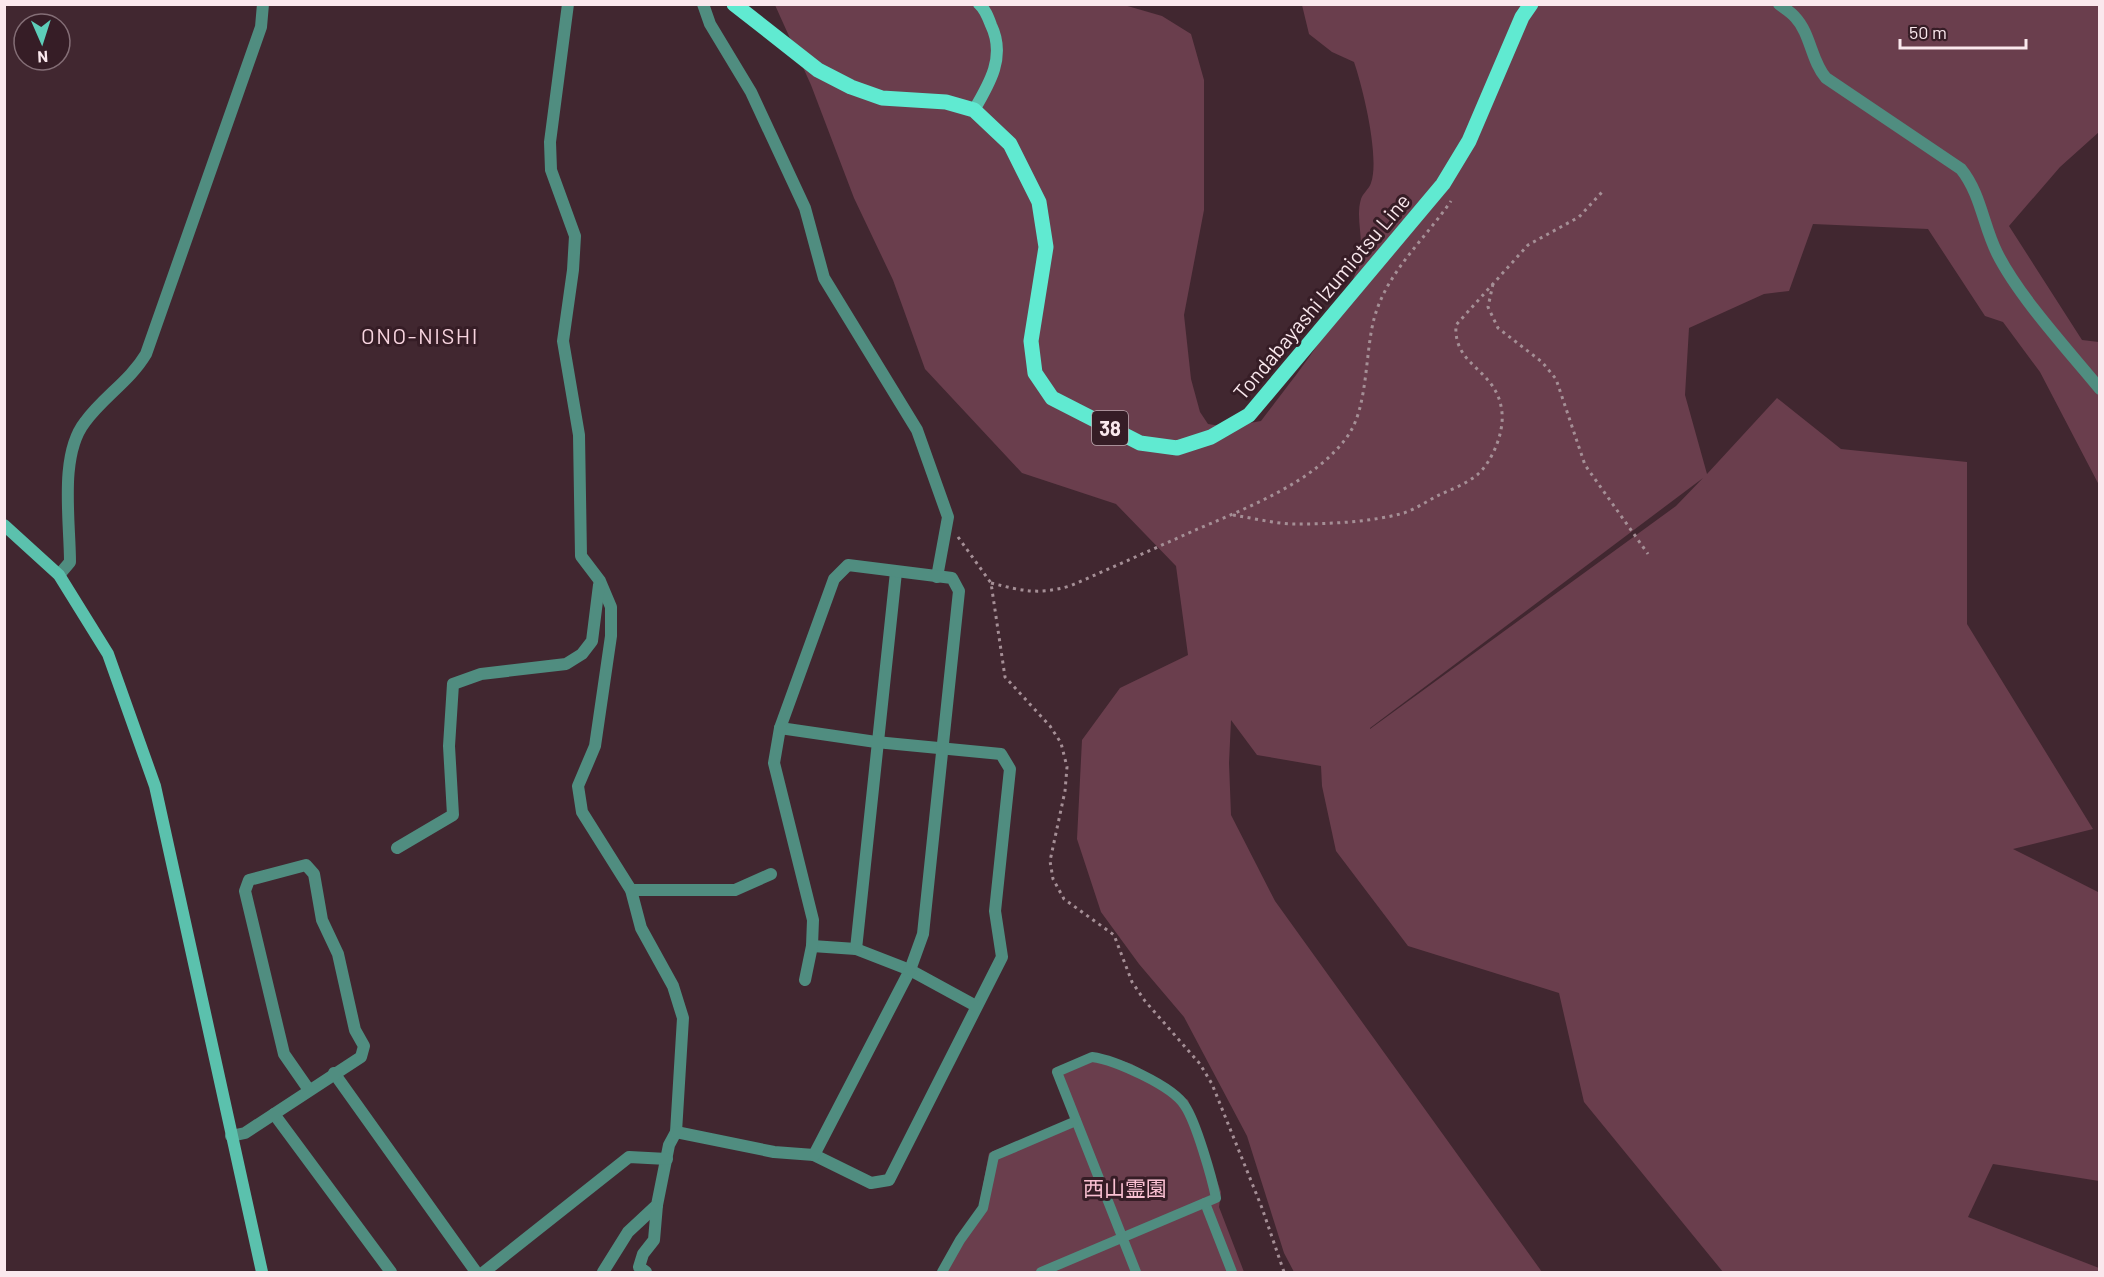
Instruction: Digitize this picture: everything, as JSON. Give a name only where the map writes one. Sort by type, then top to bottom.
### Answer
[{"type":"main road","name":"Tondabayashi Izumiotsu Line","points":[[734,4],[818,70],[851,87],[882,98],[946,102],[974,110],[1010,144],[1040,202],[1046,247],[1031,341],[1035,373],[1052,398],[1140,443],[1177,448],[1211,437],[1249,415],[1443,184],[1469,141],[1522,17],[1531,4]]},
{"type":"street","points":[[59,575],[70,561],[69,454],[84,422],[136,371],[146,354],[261,27],[263,4]]},
{"type":"street","points":[[568,4],[550,142],[551,170],[574,236],[563,341],[579,435],[581,556],[600,581],[611,607],[611,636],[595,746],[578,786],[582,812],[631,890],[641,928],[673,986],[683,1018],[676,1132],[669,1145],[657,1205],[654,1240],[643,1254],[639,1267],[646,1272]]},
{"type":"street","points":[[703,4],[710,24],[751,92],[805,207],[824,278],[917,430],[948,517],[937,577]]},
{"type":"street","points":[[974,110],[998,64],[996,34],[979,4]]},
{"type":"street","points":[[1779,4],[1796,18],[1805,33],[1818,68],[1826,78],[1961,169],[1974,185],[1998,253],[2029,299],[2094,374],[2100,389]]},
{"type":"street","points":[[4,525],[59,575],[108,654],[155,786],[262,1272]]},
{"type":"street","points":[[805,980],[812,946],[813,920],[774,763],[780,728],[834,579],[849,565],[951,578],[959,591],[924,934],[910,970],[814,1155]]},
{"type":"street","points":[[856,949],[876,742],[896,572]]},
{"type":"street","points":[[397,848],[453,815],[449,746],[453,684],[481,674],[566,664],[582,654],[592,641],[600,581]]},
{"type":"street","points":[[676,1132],[774,1152],[814,1155],[871,1183],[889,1180],[1002,957],[995,911],[1010,769],[1001,754],[876,742],[780,728]]},
{"type":"street","points":[[231,1136],[245,1133],[361,1057],[364,1046],[355,1030],[338,954],[322,920],[314,874],[306,865],[249,880],[244,891],[284,1054],[309,1090]]},
{"type":"street","points":[[631,890],[735,890],[771,874]]},
{"type":"street","points":[[812,946],[856,949],[910,970],[976,1006]]},
{"type":"street","points":[[334,1073],[476,1272]]},
{"type":"street","points":[[274,1114],[391,1272]]},
{"type":"street","points":[[484,1272],[629,1157],[667,1159]]},
{"type":"street","points":[[603,1272],[628,1232],[657,1205]]},
{"type":"lane","points":[[1041,1272],[1122,1239],[1215,1198],[1212,1179],[1185,1105],[1136,1070],[1092,1057],[1057,1072],[1122,1239],[1136,1272]]},
{"type":"lane","points":[[942,1272],[960,1240],[983,1208],[994,1156],[1076,1121]]},
{"type":"lane","points":[[1205,1203],[1232,1272]]},
{"type":"path","points":[[1231,514],[1294,524],[1377,519],[1407,512],[1478,474],[1501,434],[1503,416],[1500,396],[1491,382],[1461,352],[1455,341],[1456,325],[1528,245],[1579,217],[1604,190]]},
{"type":"path","points":[[991,583],[1045,593],[1062,588],[1231,514],[1287,486],[1329,457],[1349,433],[1358,414],[1374,317],[1390,284],[1411,252],[1456,194]]},
{"type":"path","points":[[1493,282],[1488,307],[1498,328],[1542,362],[1556,379],[1585,465],[1648,554]]},
{"type":"path","points":[[948,517],[963,547],[991,583],[1005,677],[1050,726],[1061,743],[1067,767],[1065,791],[1050,861],[1053,879],[1064,899],[1114,934],[1132,982],[1145,1001],[1200,1064],[1212,1084],[1262,1208],[1284,1272]]},
{"type":"green space","points":[[775,5],[1124,5],[1162,16],[1191,34],[1204,80],[1204,210],[1184,315],[1191,379],[1200,412],[1208,424],[1227,427],[1261,421],[1330,326],[1342,305],[1361,254],[1359,207],[1371,183],[1373,172],[1372,141],[1362,88],[1354,62],[1332,52],[1309,34],[1302,5],[2099,5],[2099,132],[2060,167],[2009,226],[2082,340],[2099,342],[2099,485],[2040,372],[2003,322],[1985,316],[1928,229],[1813,224],[1789,291],[1764,294],[1689,328],[1685,395],[1707,474],[1777,398],[1841,449],[1967,462],[1967,624],[2093,829],[2013,849],[2100,893],[2099,1181],[1993,1164],[1968,1217],[2099,1268],[2099,1272],[1723,1272],[1584,1102],[1559,993],[1408,946],[1336,851],[1322,786],[1321,766],[1257,755],[1231,720],[1229,763],[1231,815],[1275,901],[1542,1272],[1294,1272],[1284,1253],[1247,1136],[1184,1017],[1139,964],[1101,912],[1077,839],[1082,740],[1120,688],[1188,655],[1176,566],[1116,504],[1022,473],[925,369],[893,280],[854,198],[811,85]],"holes":[[[1703,478],[1676,506],[1370,729]]]},
{"type":"green space","name":"西山霊園","points":[[1097,1053],[1132,1064],[1188,1100],[1221,1192],[1219,1207],[1244,1272],[938,1272],[979,1207],[989,1153],[1072,1119],[1052,1069]]},
{"type":"district","name":"ONO-NISHI","points":[[420,335]]}]
